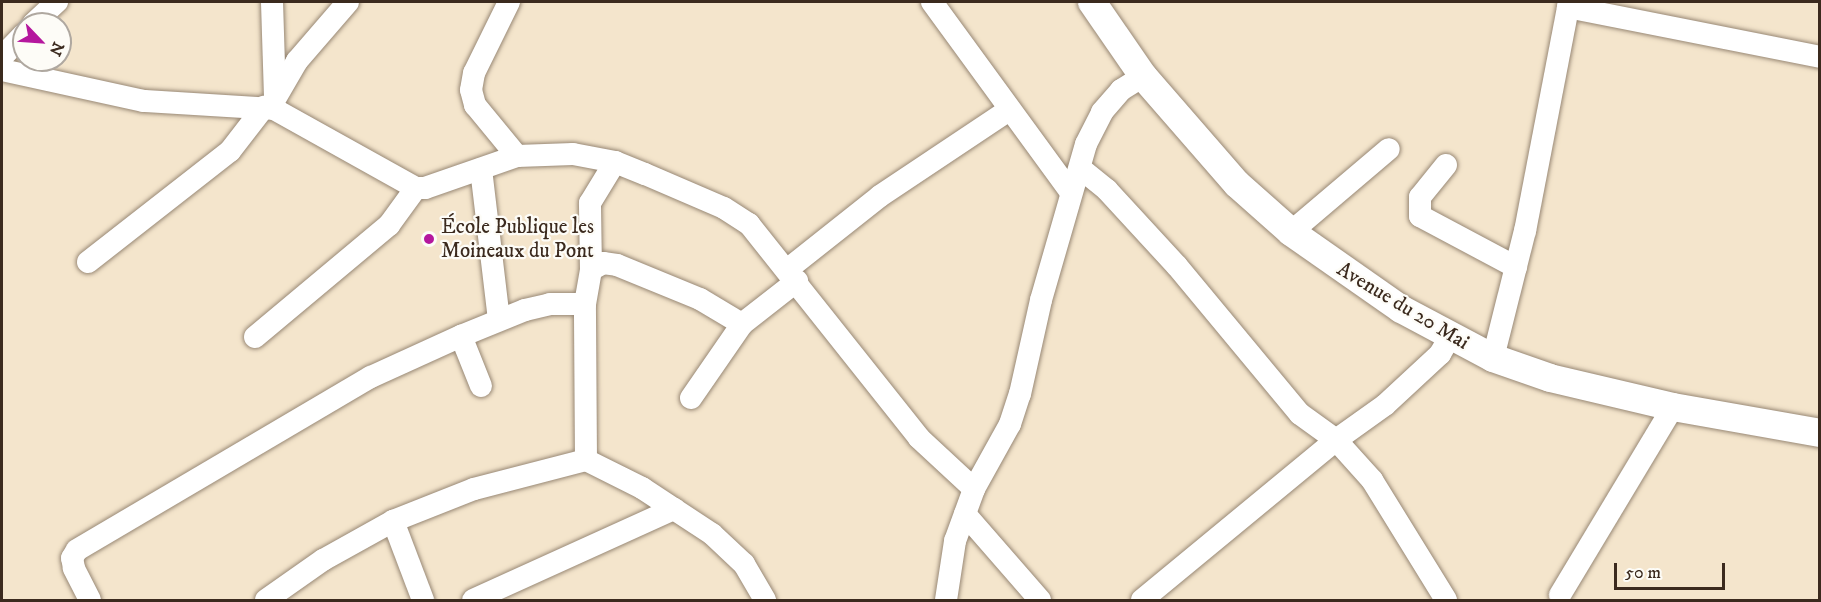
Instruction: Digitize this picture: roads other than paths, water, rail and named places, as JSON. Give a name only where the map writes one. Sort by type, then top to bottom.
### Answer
[{"type":"main road","name":"Avenue du 20 Mai","points":[[1092,2],[1143,76],[1238,184],[1291,232],[1352,278],[1450,337],[1493,358],[1550,378],[1673,406],[1820,433]]},
{"type":"street","points":[[271,105],[272,2]]},
{"type":"street","points":[[88,262],[230,151],[271,105],[297,61],[348,2]]},
{"type":"street","points":[[509,2],[474,73],[471,90],[476,105],[517,156]]},
{"type":"street","points":[[932,2],[1070,191]]},
{"type":"street","points":[[1493,358],[1516,267],[1549,116],[1569,4],[1820,57]]},
{"type":"street","points":[[2,70],[144,101],[271,105],[416,188]]},
{"type":"street","points":[[946,600],[950,564],[965,514],[974,489],[1010,424],[1020,394],[1070,191],[1080,168],[1086,144],[1102,112],[1120,90],[1143,76]]},
{"type":"street","points":[[691,398],[742,324],[880,196],[1009,110]]},
{"type":"street","points":[[1291,232],[1389,149]]},
{"type":"street","points":[[255,337],[389,225],[416,188],[517,156],[573,154],[615,162],[724,208],[749,224],[793,275],[919,438],[974,489]]},
{"type":"street","points":[[586,460],[585,304],[591,270],[590,203],[615,162]]},
{"type":"street","points":[[1446,165],[1420,197],[1420,216],[1516,267]]},
{"type":"street","points":[[1080,168],[1107,190],[1177,266],[1300,414],[1336,440],[1372,480],[1446,600]]},
{"type":"street","points":[[481,169],[499,319]]},
{"type":"street","points":[[591,270],[603,263],[617,265],[700,298],[742,324]]},
{"type":"street","points":[[90,600],[74,568],[72,558],[77,550],[371,377],[499,319],[550,304],[585,304]]},
{"type":"street","points":[[461,336],[481,386]]},
{"type":"street","points":[[1142,600],[1336,440],[1385,405],[1440,354],[1450,337]]},
{"type":"street","points":[[1560,595],[1673,406]]},
{"type":"street","points":[[266,600],[323,560],[393,521],[474,489],[586,460],[674,509],[712,534],[744,564],[765,600]]},
{"type":"street","points":[[472,600],[674,509]]},
{"type":"street","points":[[965,514],[1040,600]]},
{"type":"street","points":[[393,521],[423,600]]},
{"type":"place","name":"École Publique les Moineaux du Pont","points":[[429,239]]}]
